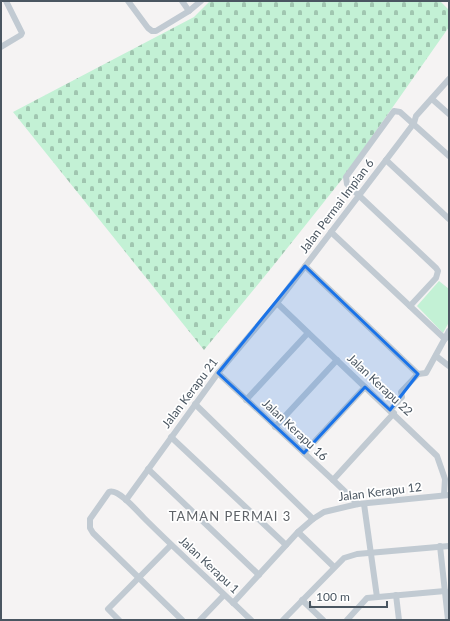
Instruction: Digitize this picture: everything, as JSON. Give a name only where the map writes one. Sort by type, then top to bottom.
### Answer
[{"type":"street","points":[[1,47],[22,33],[6,1]]},
{"type":"street","points":[[128,1],[148,28],[152,31],[156,31],[189,11],[201,1]]},
{"type":"street","points":[[182,1],[189,11]]},
{"type":"street","name":"Jalan Permai Impian 6","points":[[277,303],[414,123],[416,116],[449,78]]},
{"type":"street","points":[[432,99],[449,114]]},
{"type":"street","points":[[410,306],[436,278],[438,275],[436,268],[347,184],[346,177],[394,111],[400,112],[414,123],[449,156]]},
{"type":"street","points":[[386,160],[449,219]]},
{"type":"street","points":[[331,232],[445,339]]},
{"type":"street","points":[[305,266],[418,374]]},
{"type":"street","name":"Jalan Kerapu 22","points":[[277,303],[437,456],[445,480],[447,495]]},
{"type":"street","name":"Jalan Kerapu 21","points":[[126,500],[218,373],[277,303]]},
{"type":"street","points":[[333,480],[392,412],[402,397],[402,392],[418,374],[426,373],[449,331]]},
{"type":"street","points":[[246,400],[308,333]]},
{"type":"street","points":[[436,356],[449,366]]},
{"type":"street","points":[[275,427],[337,360]]},
{"type":"street","name":"Jalan Kerapu 16","points":[[218,373],[275,427],[361,504]]},
{"type":"street","points":[[304,453],[365,387]]},
{"type":"street","points":[[195,404],[313,518]]},
{"type":"street","points":[[171,437],[286,545]]},
{"type":"street","points":[[148,469],[259,575]]},
{"type":"street","name":"Jalan Kerapu 1","points":[[139,578],[93,533],[90,528],[90,519],[109,492],[112,491],[116,492],[126,500],[171,545],[252,620]]},
{"type":"street","name":"Jalan Kerapu 12","points":[[233,603],[298,532],[313,518],[324,512],[361,504],[447,495]]},
{"type":"street","points":[[361,504],[371,554],[377,597]]},
{"type":"street","points":[[298,532],[334,567]]},
{"type":"street","points":[[120,620],[108,609],[171,545]]},
{"type":"street","points":[[440,546],[448,620]]},
{"type":"street","points":[[283,620],[344,558],[357,554],[371,554],[449,546]]},
{"type":"street","points":[[139,578],[182,620]]},
{"type":"street","points":[[347,620],[367,598],[445,591]]},
{"type":"street","points":[[200,620],[224,595]]},
{"type":"street","points":[[396,595],[399,620]]},
{"type":"street","points":[[302,600],[323,620]]},
{"type":"highlighted area","points":[[305,266],[418,374],[390,410],[365,387],[304,453],[218,373]]},
{"type":"green space","points":[[210,1],[440,1],[449,10],[449,27],[343,178],[204,350],[13,112],[194,17]]},
{"type":"green space","points":[[439,281],[449,289],[449,322],[443,333],[417,306]]},
{"type":"district","name":"TAMAN PERMAI 3","points":[[230,516]]}]
